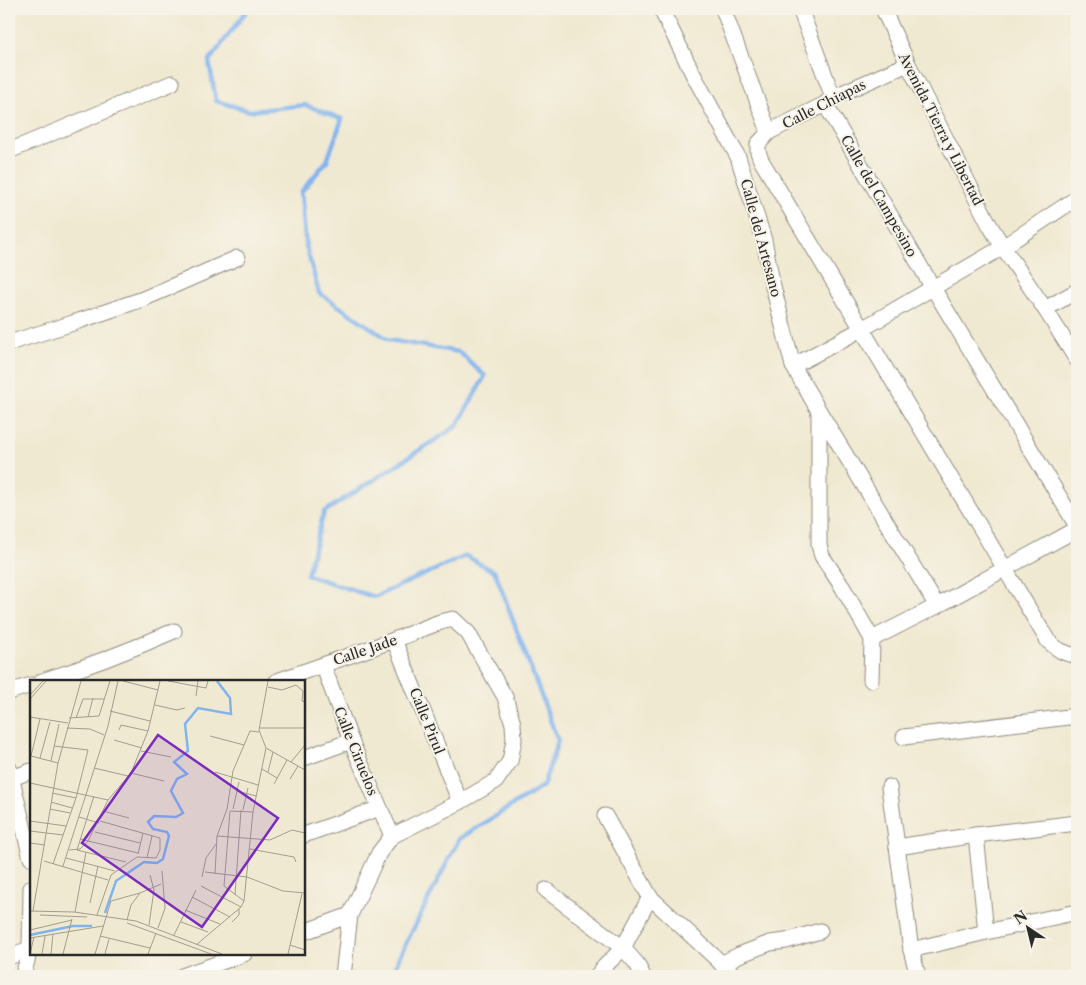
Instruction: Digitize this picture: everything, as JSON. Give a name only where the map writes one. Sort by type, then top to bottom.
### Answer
[{"type":"street","name":"Calle del Artesano","points":[[661,9],[693,74],[738,157],[764,240],[772,282],[793,366],[937,606]]},
{"type":"street","points":[[723,9],[769,132]]},
{"type":"street","name":"Calle del Campesino","points":[[800,9],[829,100],[933,288],[1077,527]]},
{"type":"street","name":"Avenida Tierra y Libertad","points":[[884,9],[908,64],[989,224],[1077,360]]},
{"type":"street","name":"Calle Chiapas","points":[[862,329],[761,160],[758,144],[769,132],[829,100],[908,64]]},
{"type":"street","points":[[9,151],[172,83]]},
{"type":"street","points":[[793,366],[862,329],[1003,247],[1077,198]]},
{"type":"street","points":[[9,343],[143,299],[237,258]]},
{"type":"street","points":[[1045,308],[1077,291]]},
{"type":"street","points":[[862,329],[1048,641],[1059,651],[1077,656]]},
{"type":"street","points":[[819,411],[819,545],[822,556],[872,639],[871,680]]},
{"type":"street","points":[[872,639],[937,606],[1077,527]]},
{"type":"street","name":"Calle Jade","points":[[280,680],[453,619],[468,633],[505,697],[513,724],[514,740],[510,762],[496,781],[460,802]]},
{"type":"street","points":[[45,680],[133,649],[174,631]]},
{"type":"street","name":"Calle Pirul","points":[[394,640],[460,802]]},
{"type":"street","name":"Calle Ciruelos","points":[[323,665],[351,740],[392,836]]},
{"type":"street","points":[[9,692],[30,685]]},
{"type":"street","points":[[904,737],[1077,716]]},
{"type":"street","points":[[305,758],[351,740]]},
{"type":"street","points":[[30,771],[10,773],[12,796],[30,855]]},
{"type":"street","points":[[889,787],[911,950],[918,976]]},
{"type":"street","points":[[343,976],[350,915],[379,853],[392,836],[460,802]]},
{"type":"street","points":[[305,835],[380,808]]},
{"type":"street","points":[[605,816],[650,897],[735,976]]},
{"type":"street","points":[[897,847],[1077,823]]},
{"type":"street","points":[[976,835],[986,932]]},
{"type":"street","points":[[546,890],[623,948],[637,964],[643,976]]},
{"type":"street","points":[[597,976],[623,948],[650,897]]},
{"type":"street","points":[[911,950],[1077,912]]},
{"type":"street","points":[[305,932],[350,915]]},
{"type":"street","points":[[721,964],[739,955],[770,944],[820,931]]},
{"type":"street","points":[[9,958],[30,949]]},
{"type":"street","points":[[23,976],[30,949]]},
{"type":"street","points":[[182,976],[241,955]]},
{"type":"waterway","points":[[248,9],[209,61],[216,101],[250,111],[305,105],[342,119],[327,161],[301,192],[306,246],[319,293],[389,340],[459,352],[485,376],[457,426],[324,512],[307,575],[374,597],[466,556],[495,572],[558,741],[543,786],[459,839],[399,957],[393,976]]}]
